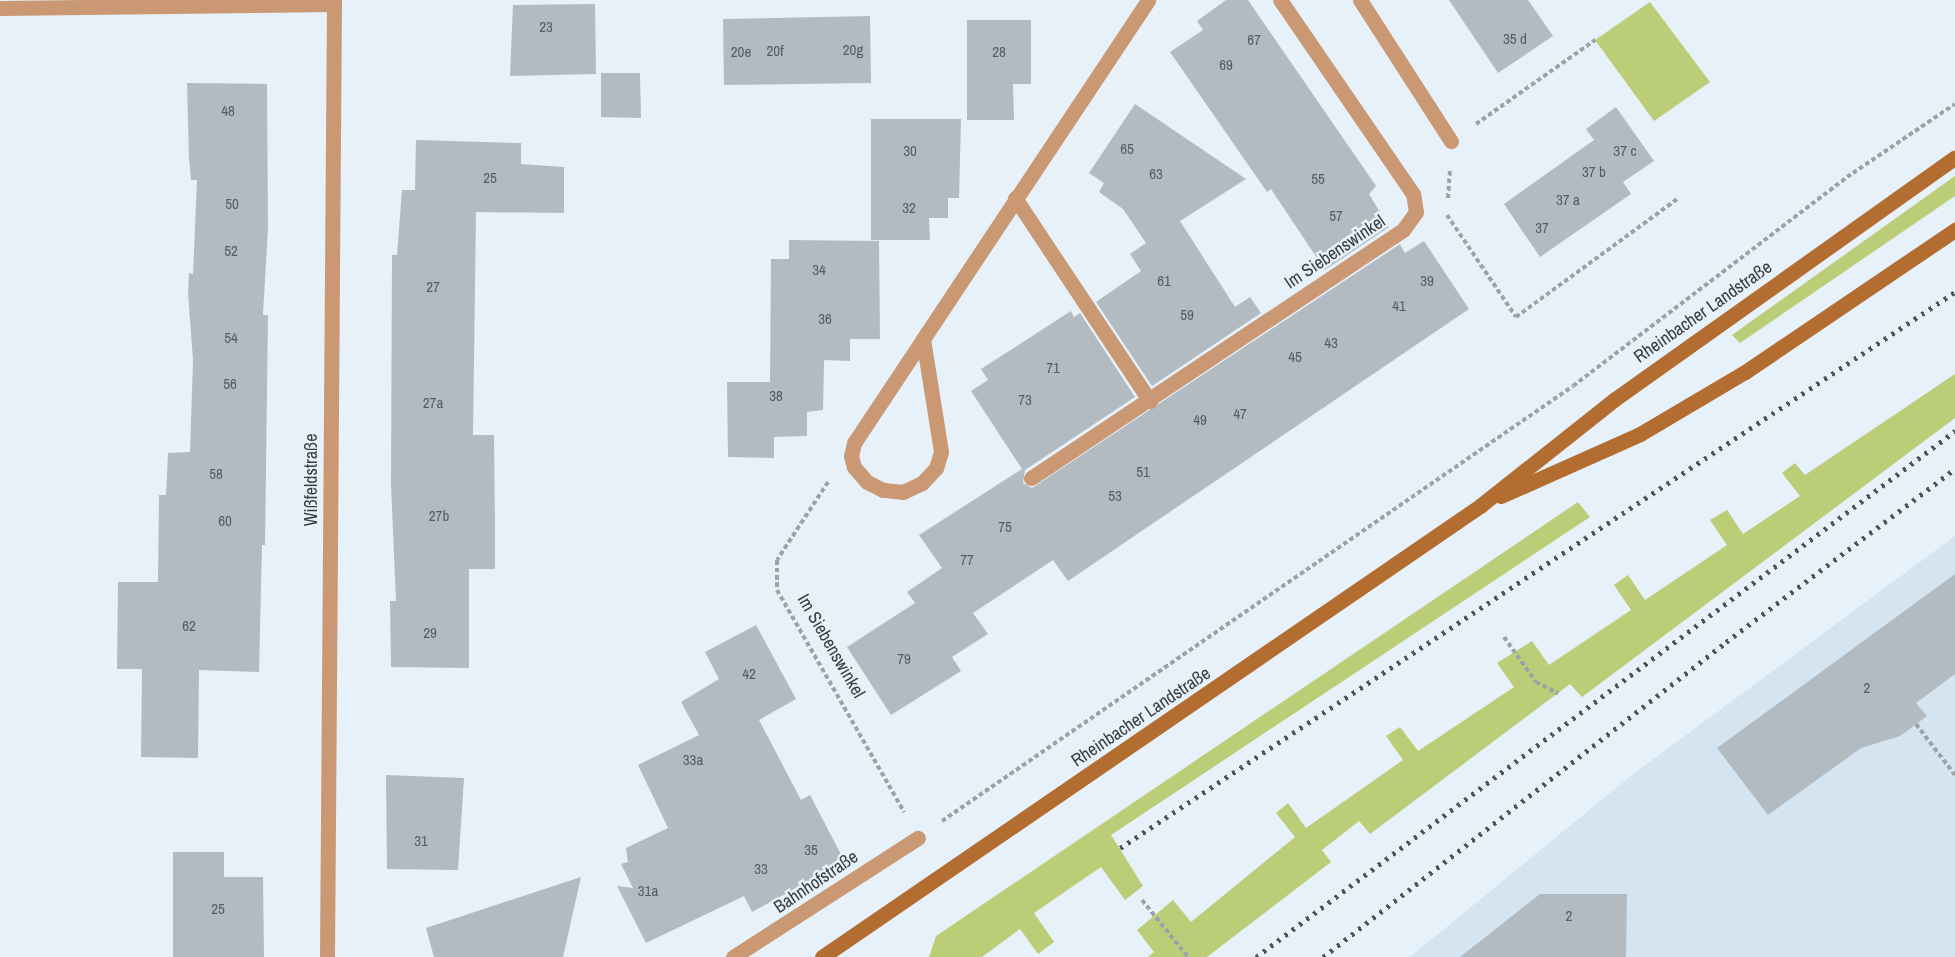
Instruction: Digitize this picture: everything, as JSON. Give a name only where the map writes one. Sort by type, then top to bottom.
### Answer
[{"type":"main road","name":"Rheinbacher Landstraße","points":[[822,957],[1480,506],[1615,399],[1955,157]]},
{"type":"main road","name":"Rheinbacher Landstraße","points":[[1480,506],[1640,435],[1745,372],[1955,230]]},
{"type":"street","points":[[922,339],[940,430],[942,452],[936,468],[922,483],[903,492],[883,490],[867,482],[854,467],[851,456],[854,443],[922,339],[1015,198],[1148,0]]},
{"type":"street","name":"Im Siebenswinkel","points":[[1031,478],[1150,401],[1403,230],[1416,212],[1413,194],[1280,0]]},
{"type":"street","points":[[1360,0],[1451,141]]},
{"type":"street","name":"Wißfeldstraße","points":[[0,8],[334,2],[327,957]]},
{"type":"street","points":[[1015,198],[1150,401]]},
{"type":"street","name":"Bahnhofstraße","points":[[733,957],[918,838]]},
{"type":"path","points":[[1595,40],[1451,141],[1447,214],[1516,317],[1677,199]]},
{"type":"path","points":[[918,838],[1573,386],[1853,173],[1955,104]]},
{"type":"path","name":"Im Siebenswinkel","points":[[854,443],[777,560],[777,590],[918,838]]},
{"type":"path","points":[[1504,637],[1536,682],[1558,693]]},
{"type":"path","points":[[1916,724],[1955,775]]},
{"type":"path","points":[[1142,900],[1188,957]]},
{"type":"shaded area","points":[[1955,536],[1955,957],[1410,957],[1632,775]]},
{"type":"green space","points":[[1650,2],[1710,82],[1654,121],[1595,40]]},
{"type":"green space","points":[[1955,176],[1955,196],[1740,343],[1732,335]]},
{"type":"green space","points":[[1955,374],[1955,418],[1582,697],[1570,684],[1370,834],[1359,821],[1322,850],[1331,862],[1207,957],[1148,957],[1154,952],[1137,930],[1173,900],[1191,922],[1295,837],[1276,813],[1288,803],[1306,828],[1403,760],[1386,736],[1400,727],[1418,751],[1514,687],[1497,663],[1532,641],[1549,665],[1631,610],[1614,585],[1628,575],[1645,600],[1727,545],[1710,520],[1727,510],[1743,534],[1800,496],[1782,473],[1795,463],[1805,475]]},
{"type":"green space","points":[[1578,502],[1590,517],[1111,835],[1143,886],[1125,900],[1101,867],[1034,913],[1054,942],[1038,954],[1020,929],[982,957],[929,957],[936,936]]},
{"type":"building","points":[[1226,0],[1248,0],[1376,186],[1369,194],[1389,227],[1325,270],[1271,189],[1267,192],[1170,52],[1203,30],[1197,21]]},
{"type":"building","points":[[1449,0],[1528,0],[1553,36],[1498,73]]},
{"type":"building","points":[[595,4],[596,74],[510,76],[513,5]]},
{"type":"building","points":[[870,16],[871,83],[724,85],[723,19]]},
{"type":"building","points":[[967,20],[1031,20],[1031,84],[1013,84],[1014,120],[967,120]]},
{"type":"building","points":[[601,73],[640,73],[641,118],[601,117]]},
{"type":"building","points":[[187,83],[267,84],[268,228],[263,315],[268,315],[265,545],[262,545],[259,672],[199,670],[198,758],[141,757],[142,669],[117,669],[118,582],[158,582],[159,495],[166,495],[168,453],[190,452],[193,360],[188,293],[189,273],[193,274],[197,180],[191,180]]},
{"type":"building","points":[[1135,104],[1246,179],[1180,221],[1235,307],[1250,297],[1261,313],[1152,386],[1096,302],[1141,271],[1130,254],[1146,243],[1123,209],[1099,192],[1104,183],[1089,173]]},
{"type":"building","points":[[1616,107],[1654,161],[1623,182],[1631,194],[1540,257],[1504,204],[1594,140],[1586,129]]},
{"type":"building","points":[[871,119],[961,119],[959,198],[948,198],[948,218],[929,218],[930,240],[871,240]]},
{"type":"building","points":[[416,140],[521,143],[521,164],[564,167],[564,213],[476,212],[473,435],[494,435],[495,569],[469,569],[469,668],[391,667],[390,601],[396,601],[391,485],[392,255],[397,255],[402,190],[415,190]]},
{"type":"building","points":[[789,240],[879,241],[880,339],[850,339],[850,361],[824,360],[823,410],[807,412],[807,436],[774,437],[774,458],[728,457],[727,382],[770,382],[771,259],[789,259]]},
{"type":"building","points":[[1424,241],[1469,309],[1068,581],[1053,560],[973,613],[988,634],[952,657],[961,671],[891,715],[847,647],[915,603],[907,592],[942,568],[919,535],[1022,469],[971,391],[988,380],[981,369],[1071,311],[1074,317],[1080,313],[1135,397],[1025,470],[1023,483],[1032,488],[1400,244],[1405,253]]},
{"type":"building","points":[[1955,574],[1955,674],[1916,703],[1927,716],[1900,736],[1861,748],[1768,815],[1717,748]]},
{"type":"building","points":[[756,625],[796,699],[759,720],[801,800],[810,795],[845,862],[752,912],[744,896],[646,943],[617,886],[633,888],[621,864],[628,862],[626,848],[668,828],[638,765],[699,735],[681,702],[719,679],[705,652]]},
{"type":"building","points":[[386,775],[464,778],[458,870],[387,869]]},
{"type":"building","points":[[173,852],[224,852],[224,877],[263,877],[264,957],[173,957]]},
{"type":"building","points":[[581,877],[563,957],[434,957],[426,928]]},
{"type":"building","points":[[1540,894],[1627,894],[1626,957],[1460,957]]},
{"type":"railway","points":[[1120,848],[1955,292]]},
{"type":"railway","points":[[1256,957],[1955,431]]},
{"type":"railway","points":[[1323,957],[1726,642],[1955,469]]}]
